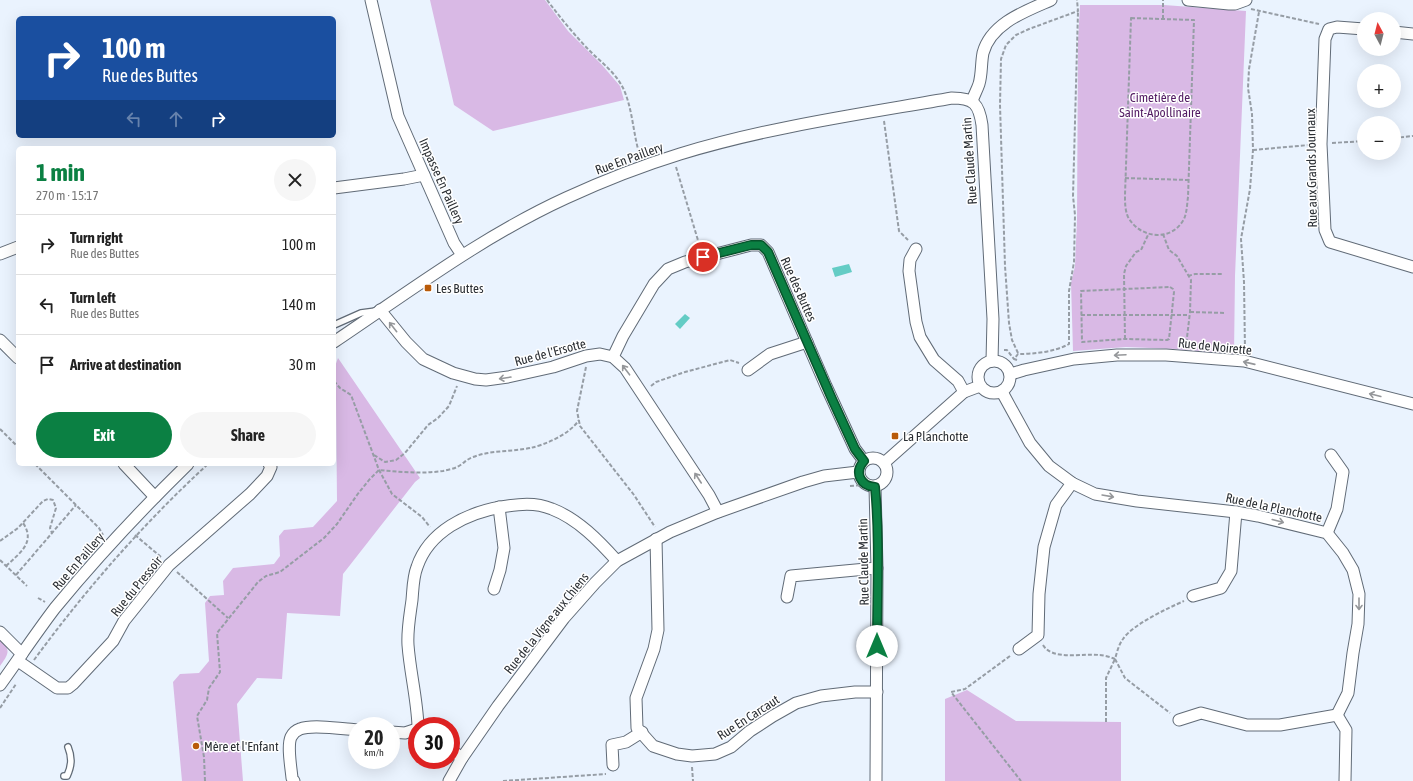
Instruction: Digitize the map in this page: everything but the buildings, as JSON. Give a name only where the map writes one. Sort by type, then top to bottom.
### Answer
[{"type":"street","name":"Impasse En Paillery","points":[[371,0],[398,116],[454,243],[462,255]]},
{"type":"street","name":"Rue Claude Martin","points":[[992,361],[993,319],[982,125],[980,111],[972,101],[979,82],[984,52],[993,34],[1019,14],[1051,0]]},
{"type":"street","points":[[1188,0],[1229,4],[1243,1]]},
{"type":"street","points":[[1329,29],[1337,27],[1357,28]]},
{"type":"street","name":"Rue aux Grands Journaux","points":[[1329,29],[1325,39],[1321,144],[1325,230],[1330,242],[1413,267]]},
{"type":"street","points":[[1401,33],[1413,34]]},
{"type":"street","name":"Rue En Paillery","points":[[336,341],[462,255],[508,228],[565,198],[606,180],[673,156],[730,140],[882,110],[952,98],[962,98],[972,101]]},
{"type":"street","points":[[336,188],[424,175]]},
{"type":"street","name":"Rue des Buttes","points":[[613,357],[623,336],[654,284],[668,269],[703,257],[756,244],[765,248],[855,449],[864,461]]},
{"type":"street","points":[[0,254],[16,248]]},
{"type":"street","points":[[916,249],[910,260],[909,270],[919,334],[931,356],[958,381],[964,392]]},
{"type":"street","name":"Rue de l'Ersotte","points":[[380,310],[418,355],[429,362],[461,376],[486,380],[508,377],[553,367],[586,356],[600,354],[613,357]]},
{"type":"street","points":[[0,340],[16,356]]},
{"type":"street","points":[[748,370],[770,354],[807,342]]},
{"type":"street","name":"Rue de Noirette","points":[[1011,374],[1074,360],[1117,355],[1244,361],[1413,404]]},
{"type":"street","points":[[613,357],[625,368],[709,495],[718,512]]},
{"type":"street","points":[[992,361],[1002,363],[1011,374],[1009,384],[1002,392],[998,394],[988,392],[980,386],[978,381],[980,370],[983,366],[992,361]]},
{"type":"street","points":[[884,463],[964,392],[980,386]]},
{"type":"street","name":"Rue de la Planchotte","points":[[1002,392],[1030,443],[1049,466],[1072,483],[1095,494],[1137,501],[1236,512],[1327,533],[1343,553],[1353,570],[1359,594],[1358,624],[1348,693],[1337,714]]},
{"type":"street","points":[[1327,533],[1337,509],[1343,472],[1331,455]]},
{"type":"street","points":[[877,458],[884,463],[888,471],[886,480],[883,483],[870,486],[862,481],[858,472],[864,461],[877,458]]},
{"type":"street","points":[[126,466],[155,497]]},
{"type":"street","name":"Rue En Paillery","points":[[0,686],[54,610],[111,543],[186,466]]},
{"type":"street","name":"Rue du Pressoir","points":[[0,632],[28,668],[57,688],[68,688],[74,684],[113,641],[124,621],[170,565],[250,494],[267,476],[270,466]]},
{"type":"street","name":"Rue de la Vigne aux Chiens","points":[[449,781],[462,758],[498,706],[564,618],[617,561],[670,532],[718,512],[824,476],[858,472]]},
{"type":"street","points":[[1019,649],[1038,635],[1039,594],[1044,547],[1056,505],[1072,483]]},
{"type":"street","name":"Rue Claude Martin","points":[[870,486],[878,568],[876,781]]},
{"type":"street","points":[[417,717],[410,662],[408,628],[414,576],[427,547],[445,530],[467,516],[481,511],[522,503],[537,504],[553,509],[589,532],[601,542],[617,561]]},
{"type":"street","points":[[494,589],[500,570],[504,548],[499,507]]},
{"type":"street","points":[[1193,596],[1221,588],[1231,571],[1236,512]]},
{"type":"street","name":"Rue En Carcaut","points":[[659,538],[658,630],[654,649],[636,698],[638,728],[653,746],[677,754],[692,756],[715,754],[731,747],[756,728],[796,703],[821,696],[855,692],[877,692]]},
{"type":"street","points":[[787,597],[791,576],[878,568]]},
{"type":"street","points":[[1178,720],[1201,713],[1247,725],[1280,725],[1337,714],[1346,730],[1345,781]]},
{"type":"street","points":[[294,781],[292,778],[290,747],[291,736],[297,730],[301,728],[313,727],[348,729]]},
{"type":"street","points":[[613,765],[612,745],[626,742],[642,732]]},
{"type":"lane","points":[[336,324],[361,313],[380,310]]},
{"type":"lane","points":[[64,776],[68,776],[72,757],[68,747]]},
{"type":"path","points":[[547,0],[586,47],[608,67],[619,81],[628,103],[644,166]]},
{"type":"path","points":[[1024,370],[1023,365],[1014,359],[1018,354],[1041,352],[1064,347],[1069,344],[1069,291],[1074,262],[1075,215],[1073,196],[1078,11],[1076,0]]},
{"type":"path","points":[[1163,0],[1163,19]]},
{"type":"path","points":[[1243,1],[1248,8],[1259,12],[1320,25],[1329,29]]},
{"type":"path","points":[[1018,354],[1012,340],[1009,323],[1005,266],[1000,126],[1001,59],[1006,45],[1016,35],[1078,11]]},
{"type":"path","points":[[1244,361],[1244,282],[1240,239],[1250,189],[1253,150],[1248,69],[1259,12]]},
{"type":"path","points":[[1131,18],[1194,20],[1187,204],[1184,218],[1176,228],[1163,234],[1148,234],[1136,228],[1128,216],[1126,209],[1125,178],[1131,18]]},
{"type":"path","points":[[882,110],[899,231],[916,249]]},
{"type":"path","points":[[1401,137],[1413,136]]},
{"type":"path","points":[[673,156],[703,257]]},
{"type":"path","points":[[1125,178],[1188,180]]},
{"type":"path","points":[[1125,339],[1124,274],[1126,266],[1136,252],[1142,250],[1148,234]]},
{"type":"path","points":[[1163,234],[1169,250],[1176,256],[1191,280],[1190,314],[1183,357]]},
{"type":"path","points":[[1188,276],[1195,274],[1222,274]]},
{"type":"path","points":[[1124,288],[1172,288],[1174,292],[1169,339],[1125,339],[1082,342],[1080,290],[1124,288]]},
{"type":"path","points":[[1081,315],[1226,313]]},
{"type":"path","points":[[586,356],[586,367],[577,411],[580,426],[634,495],[659,538]]},
{"type":"path","points":[[641,392],[656,382],[685,372],[730,360],[740,363],[748,370]]},
{"type":"path","points":[[373,454],[385,462],[396,460],[405,453],[428,425],[438,418],[449,406],[461,376]]},
{"type":"path","points":[[336,384],[351,395],[379,470],[392,494],[422,516],[429,524],[436,538]]},
{"type":"path","points":[[205,781],[204,757],[197,716],[206,700],[209,688],[220,672],[217,633],[258,582],[266,576],[280,572],[313,546],[337,524],[357,495],[379,470],[428,472],[457,467],[472,457],[493,451],[530,448],[543,444],[565,434],[575,426],[579,420]]},
{"type":"path","points":[[0,429],[16,445]]},
{"type":"path","points":[[38,466],[77,505],[111,543]]},
{"type":"path","points":[[0,708],[28,668],[88,589],[136,536],[206,466]]},
{"type":"path","points":[[846,485],[870,486]]},
{"type":"path","points":[[0,541],[23,523],[42,501],[48,499],[55,501],[56,508],[50,528],[52,533]]},
{"type":"path","points":[[16,575],[77,505]]},
{"type":"path","points":[[6,566],[22,550],[27,542],[28,533],[23,523]]},
{"type":"path","points":[[136,536],[228,618]]},
{"type":"path","points":[[0,560],[27,586]]},
{"type":"path","points":[[1106,722],[1106,678],[1123,638],[1137,626],[1193,596]]},
{"type":"path","points":[[1038,635],[1046,650],[1058,655],[1100,655],[1114,659],[1125,678],[1178,720]]},
{"type":"path","points":[[1019,649],[965,688],[951,692],[1021,781]]},
{"type":"path","points":[[503,781],[607,773],[613,765]]},
{"type":"green space","points":[[430,0],[545,0],[568,31],[602,65],[620,86],[624,100],[493,131],[454,105]]},
{"type":"green space","name":"Cimetière de Saint-Apollinaire","points":[[1080,5],[1164,5],[1246,11],[1235,276],[1234,354],[1176,349],[1126,347],[1073,351],[1071,283],[1075,266],[1077,219],[1078,41]]},
{"type":"green space","points":[[338,358],[420,478],[415,482],[343,574],[340,616],[287,613],[282,679],[257,678],[237,704],[243,781],[182,781],[173,682],[180,674],[199,673],[209,661],[205,603],[210,596],[224,595],[223,581],[233,568],[274,564],[280,556],[279,536],[284,530],[313,527],[337,501],[336,364]]},
{"type":"green space","points":[[0,640],[6,647],[8,653],[0,666]]},
{"type":"green space","points":[[967,690],[1016,721],[1121,722],[1121,781],[945,781],[945,699]]},
{"type":"shaded area","points":[[849,264],[852,272],[835,277],[832,268]]},
{"type":"shaded area","points":[[685,314],[690,318],[680,329],[675,324]]},
{"type":"place","name":"Les Buttes","points":[[428,288]]},
{"type":"place","name":"La Planchotte","points":[[895,436]]},
{"type":"place","name":"Mère et l'Enfant","points":[[196,746]]},
{"type":"route","points":[[703,257],[756,244],[765,248],[855,449],[864,461],[859,468],[859,477],[865,485],[875,487],[876,498],[878,568],[877,646]]}]
